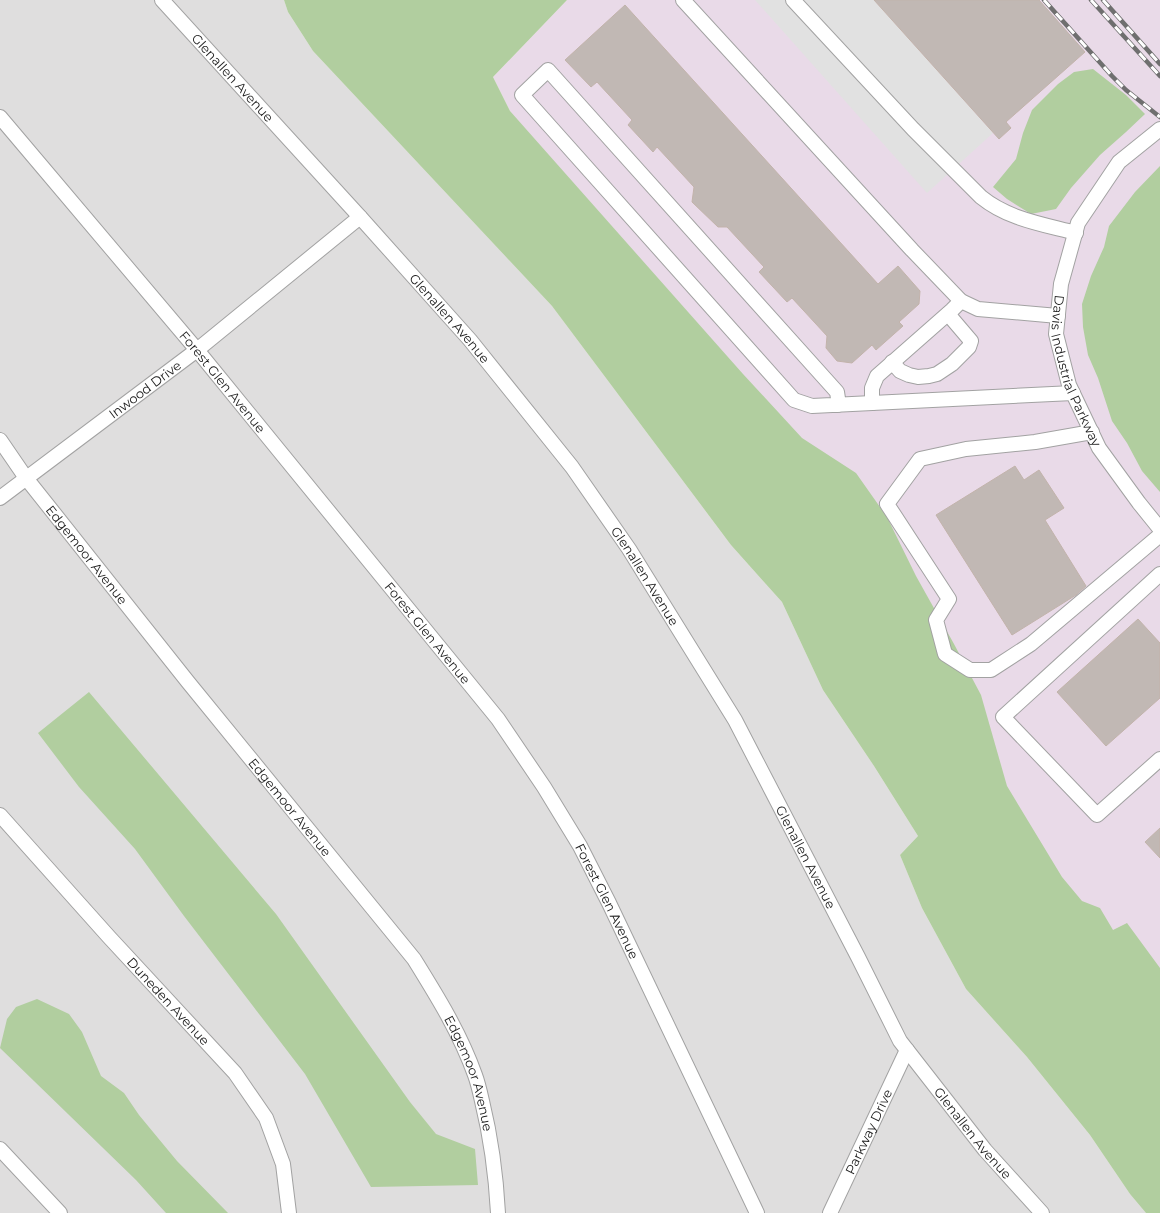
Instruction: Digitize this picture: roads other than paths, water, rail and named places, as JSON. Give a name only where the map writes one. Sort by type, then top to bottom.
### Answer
[{"type":"street","name":"Glenallen Avenue","points":[[162,0],[470,340],[572,467],[629,549],[735,720],[855,950],[900,1041],[985,1150],[1042,1213]]},
{"type":"street","points":[[683,0],[960,301],[978,309],[1058,316]]},
{"type":"street","points":[[793,0],[913,129],[981,198],[991,206],[1012,216],[1030,222],[1076,232]]},
{"type":"street","points":[[839,405],[837,392],[548,70],[522,96],[794,400],[812,406],[839,405],[1073,393]]},
{"type":"street","name":"Forest Glen Avenue","points":[[0,117],[197,350],[498,719],[544,787],[580,846],[609,903],[757,1213]]},
{"type":"street","name":"Davis Industrial Parkway","points":[[1160,129],[1119,162],[1078,223],[1061,284],[1056,334],[1069,385],[1099,448],[1160,529]]},
{"type":"street","name":"Inwood Drive","points":[[0,498],[197,350],[360,217]]},
{"type":"street","points":[[872,403],[872,388],[877,376],[948,314],[960,301]]},
{"type":"street","points":[[892,362],[900,371],[918,377],[937,374],[952,364],[969,347],[971,341],[948,314]]},
{"type":"street","points":[[1092,432],[1035,442],[966,449],[920,459],[887,504],[949,599],[936,620],[945,654],[970,670],[991,670],[1031,644],[1160,535]]},
{"type":"street","name":"Edgemoor Avenue","points":[[0,440],[26,478],[193,688],[414,959],[439,998],[457,1032],[476,1076],[486,1115],[493,1155],[498,1213]]},
{"type":"street","points":[[1160,574],[1003,717],[1097,815],[1160,759]]},
{"type":"street","name":"Duneden Avenue","points":[[0,815],[99,926],[235,1073],[266,1118],[283,1164],[289,1213]]},
{"type":"street","name":"Parkway Drive","points":[[830,1213],[907,1050]]},
{"type":"street","points":[[0,1149],[60,1213]]},
{"type":"railway","points":[[1044,0],[1112,76],[1126,90],[1160,117]]},
{"type":"railway","points":[[1091,0],[1160,76]]},
{"type":"railway","points":[[1103,0],[1160,64]]}]
